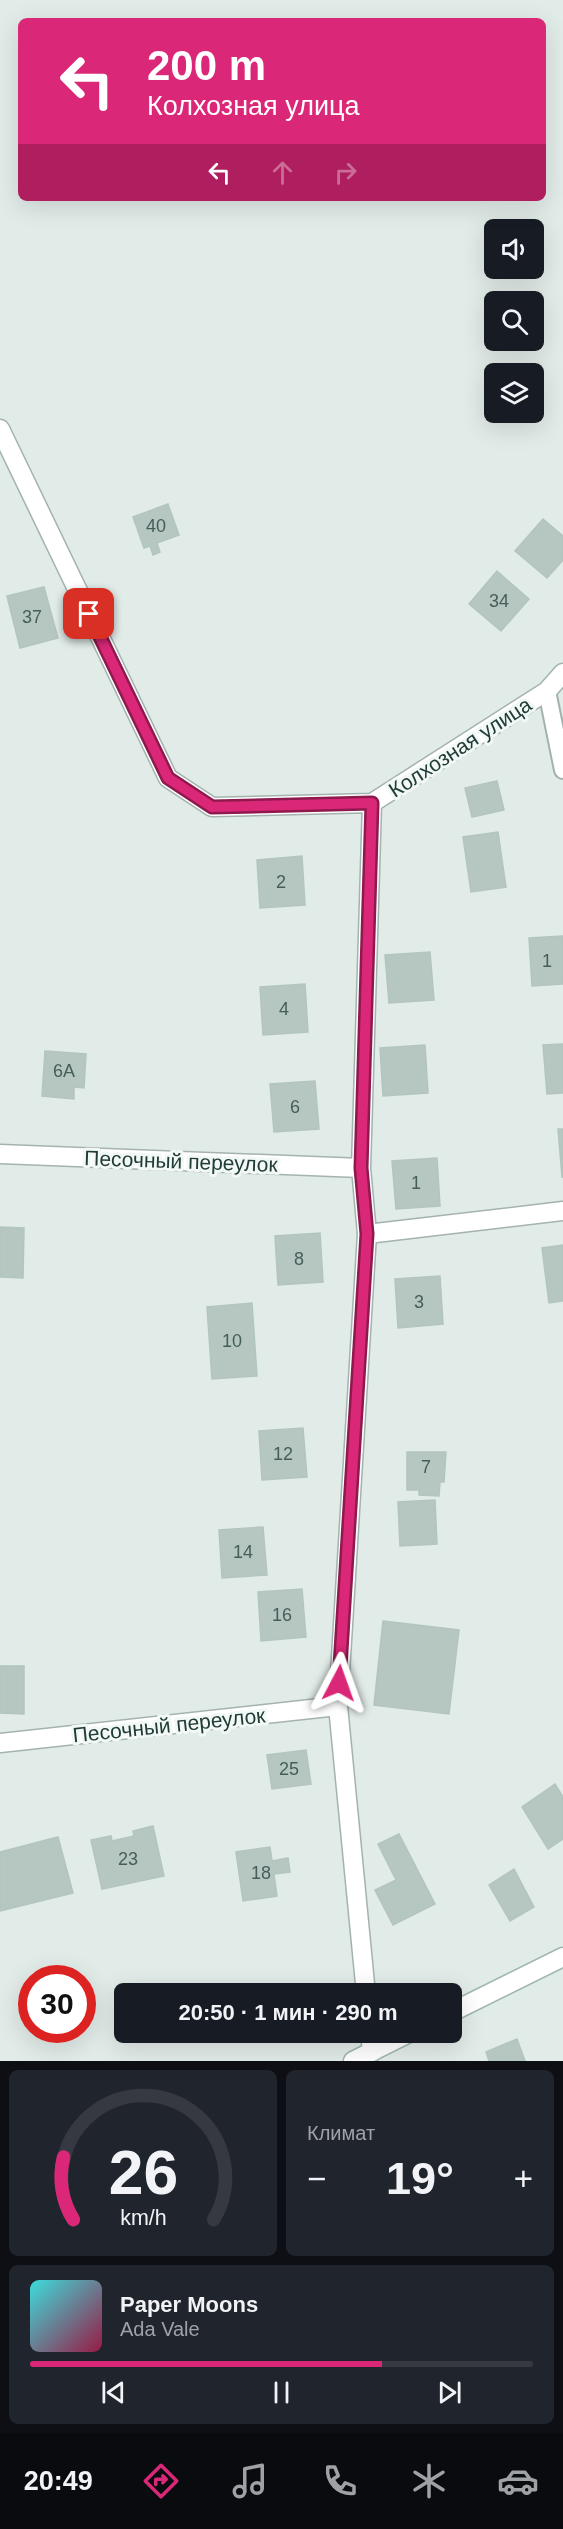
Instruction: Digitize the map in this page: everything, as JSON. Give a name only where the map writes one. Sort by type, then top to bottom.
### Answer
[{"type":"street","name":"Колхозная улица","points":[[0,429],[168,778],[212,807],[372,803],[547,691],[563,673]]},
{"type":"street","points":[[365,1983],[338,1706],[367,1234],[361,1168],[372,803]]},
{"type":"street","name":"Песочный переулок","points":[[0,1154],[361,1168]]},
{"type":"street","points":[[367,1234],[563,1211]]},
{"type":"street","name":"Песочный переулок","points":[[0,1743],[338,1706]]},
{"type":"street","points":[[462,2007],[563,1957]]},
{"type":"street","points":[[371,2043],[372,2052]]},
{"type":"street","points":[[353,2061],[390,2043]]},
{"type":"lane","points":[[547,691],[563,770]]},
{"type":"building","points":[[168,504],[179,535],[157,543],[160,552],[153,555],[150,546],[144,548],[133,517]]},
{"type":"building","points":[[543,519],[563,536],[563,560],[547,578],[515,551]]},
{"type":"building","points":[[497,571],[529,599],[501,631],[469,604]]},
{"type":"building","points":[[44,587],[58,638],[20,648],[7,596]]},
{"type":"building","points":[[497,781],[504,810],[472,817],[465,788]]},
{"type":"building","points":[[498,832],[506,887],[471,892],[463,837]]},
{"type":"building","points":[[302,856],[305,905],[260,908],[257,860]]},
{"type":"building","points":[[563,936],[563,984],[532,986],[529,938]]},
{"type":"building","points":[[430,952],[434,1000],[389,1003],[385,955]]},
{"type":"building","points":[[305,984],[308,1032],[263,1035],[260,987]]},
{"type":"building","points":[[563,1044],[563,1093],[547,1094],[543,1045]]},
{"type":"building","points":[[425,1045],[428,1093],[383,1096],[380,1048]]},
{"type":"building","points":[[45,1051],[86,1054],[84,1088],[74,1087],[74,1099],[42,1096]]},
{"type":"building","points":[[315,1081],[319,1129],[274,1132],[270,1084]]},
{"type":"building","points":[[558,1129],[563,1129],[563,1177],[562,1177]]},
{"type":"building","points":[[437,1158],[440,1206],[396,1209],[392,1161]]},
{"type":"building","points":[[0,1227],[24,1228],[23,1278],[0,1277]]},
{"type":"building","points":[[320,1233],[323,1282],[278,1285],[275,1236]]},
{"type":"building","points":[[563,1245],[563,1301],[549,1303],[542,1248]]},
{"type":"building","points":[[440,1276],[443,1324],[398,1328],[395,1279]]},
{"type":"building","points":[[252,1303],[257,1376],[212,1379],[207,1307]]},
{"type":"building","points":[[303,1428],[307,1477],[262,1480],[259,1431]]},
{"type":"building","points":[[407,1452],[446,1452],[444,1482],[440,1482],[439,1496],[419,1495],[419,1490],[407,1490]]},
{"type":"building","points":[[435,1500],[437,1544],[400,1546],[398,1502]]},
{"type":"building","points":[[263,1527],[267,1575],[222,1578],[219,1530]]},
{"type":"building","points":[[302,1589],[306,1637],[261,1641],[258,1592]]},
{"type":"building","points":[[383,1621],[459,1630],[449,1714],[374,1705]]},
{"type":"building","points":[[0,1666],[24,1666],[24,1714],[0,1713]]},
{"type":"building","points":[[306,1750],[311,1784],[272,1789],[267,1755]]},
{"type":"building","points":[[555,1784],[563,1797],[563,1839],[548,1849],[522,1807]]},
{"type":"building","points":[[153,1826],[164,1876],[102,1889],[91,1840],[111,1836],[112,1841],[134,1836],[133,1831]]},
{"type":"building","points":[[399,1834],[435,1904],[393,1925],[375,1890],[396,1880],[378,1844]]},
{"type":"building","points":[[58,1837],[73,1893],[0,1911],[0,1852]]},
{"type":"building","points":[[270,1847],[272,1861],[288,1858],[290,1872],[274,1874],[277,1896],[243,1901],[236,1852]]},
{"type":"building","points":[[514,1869],[534,1907],[510,1921],[489,1885]]},
{"type":"building","points":[[517,2039],[525,2061],[489,2061],[486,2052]]},
{"type":"route","points":[[89,614],[168,778],[212,807],[372,803],[361,1168],[367,1234],[339,1683]]}]
